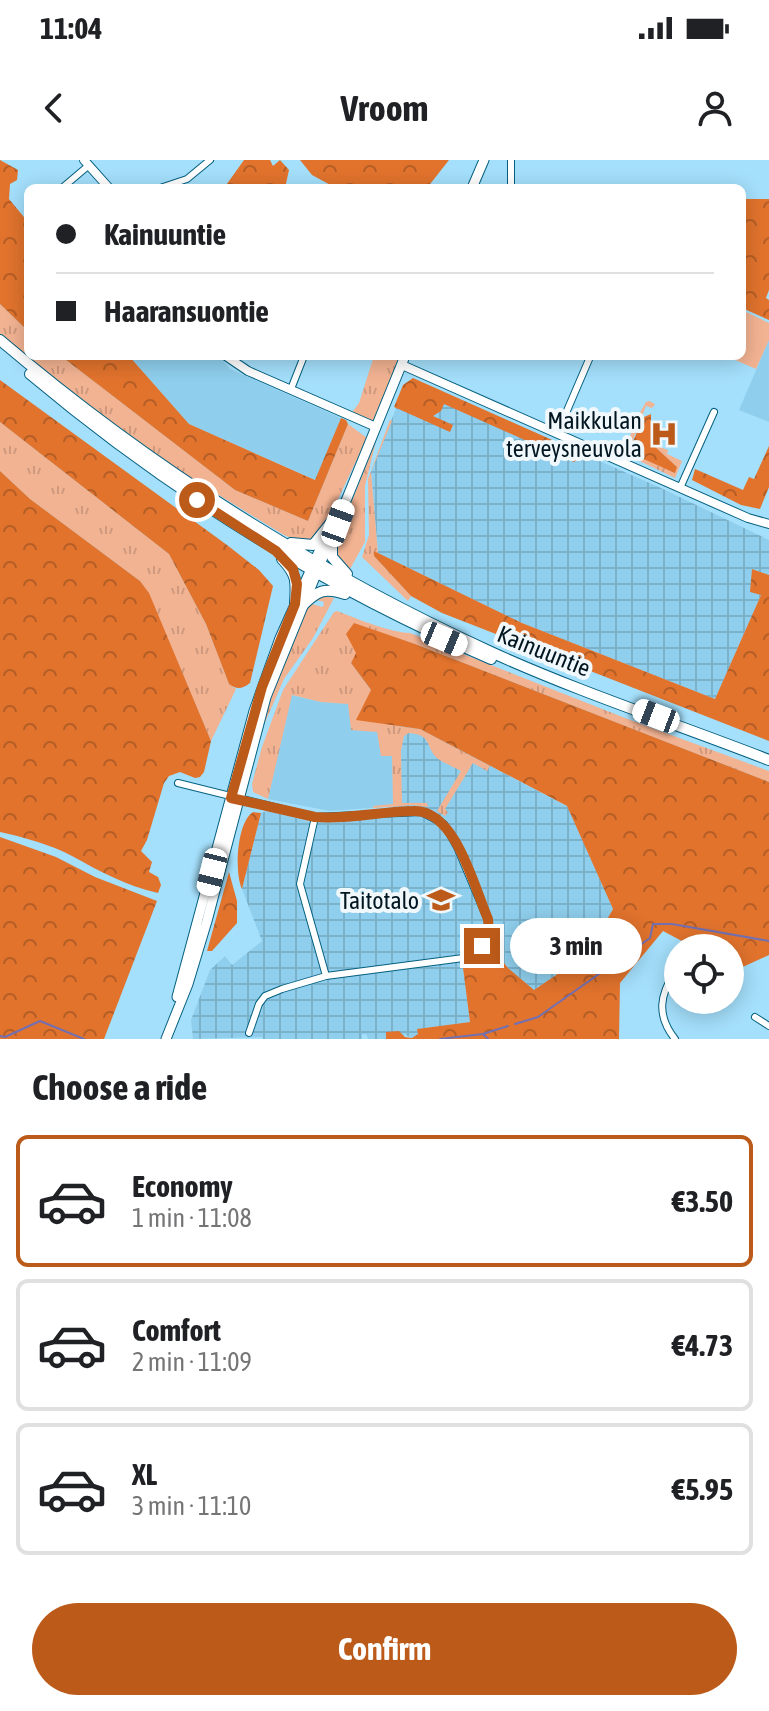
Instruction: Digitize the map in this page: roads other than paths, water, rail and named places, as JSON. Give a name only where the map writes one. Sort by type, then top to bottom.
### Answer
[{"type":"highway","name":"Kainuuntie","points":[[0,340],[24,360]]},
{"type":"highway","name":"Kainuuntie","points":[[0,348],[53,393],[156,471],[372,604],[421,629],[531,676],[769,766]]},
{"type":"highway","name":"Kainuuntie","points":[[24,360],[160,464],[278,545]]},
{"type":"highway","points":[[278,545],[313,545],[333,520]]},
{"type":"highway","points":[[332,541],[332,557],[360,586]]},
{"type":"highway","points":[[278,545],[293,569],[299,605],[325,589],[372,604]]},
{"type":"highway","name":"Kainuuntie","points":[[316,568],[360,586],[493,653],[769,760]]},
{"type":"main road","points":[[474,184],[484,160]]},
{"type":"main road","points":[[316,568],[332,541],[404,360]]},
{"type":"main road","points":[[166,1039],[188,984],[207,921],[262,687],[316,568],[333,520],[345,505]]},
{"type":"street","points":[[172,184],[187,179],[210,160]]},
{"type":"street","points":[[511,160],[511,184]]},
{"type":"street","points":[[66,184],[86,163],[105,184]]},
{"type":"street","points":[[232,360],[248,371],[376,427]]},
{"type":"street","points":[[291,389],[302,360]]},
{"type":"street","points":[[404,360],[557,434],[748,518],[769,524]]},
{"type":"street","points":[[557,434],[589,360]]},
{"type":"street","points":[[680,488],[714,412]]},
{"type":"street","points":[[178,783],[315,817],[413,811],[436,818],[449,829],[488,919],[489,928],[482,946],[471,957],[326,976],[265,996],[255,1010],[249,1033]]},
{"type":"street","points":[[315,817],[300,884],[326,976]]},
{"type":"street","points":[[664,991],[663,1013],[675,1039]]},
{"type":"street","points":[[755,1017],[769,1026]]},
{"type":"waterway","points":[[515,1024],[538,1017],[650,938],[653,924],[672,924],[769,941]]},
{"type":"waterway","points":[[0,1036],[5,1037],[40,1021],[84,1039]]},
{"type":"waterway","points":[[483,1034],[508,1026]]},
{"type":"waterway","points":[[440,1039],[483,1034],[488,1039]]},
{"type":"place","name":"Maikkulan terveysneuvola","points":[[664,434]]},
{"type":"place","name":"Taitotalo","points":[[441,900]]}]
